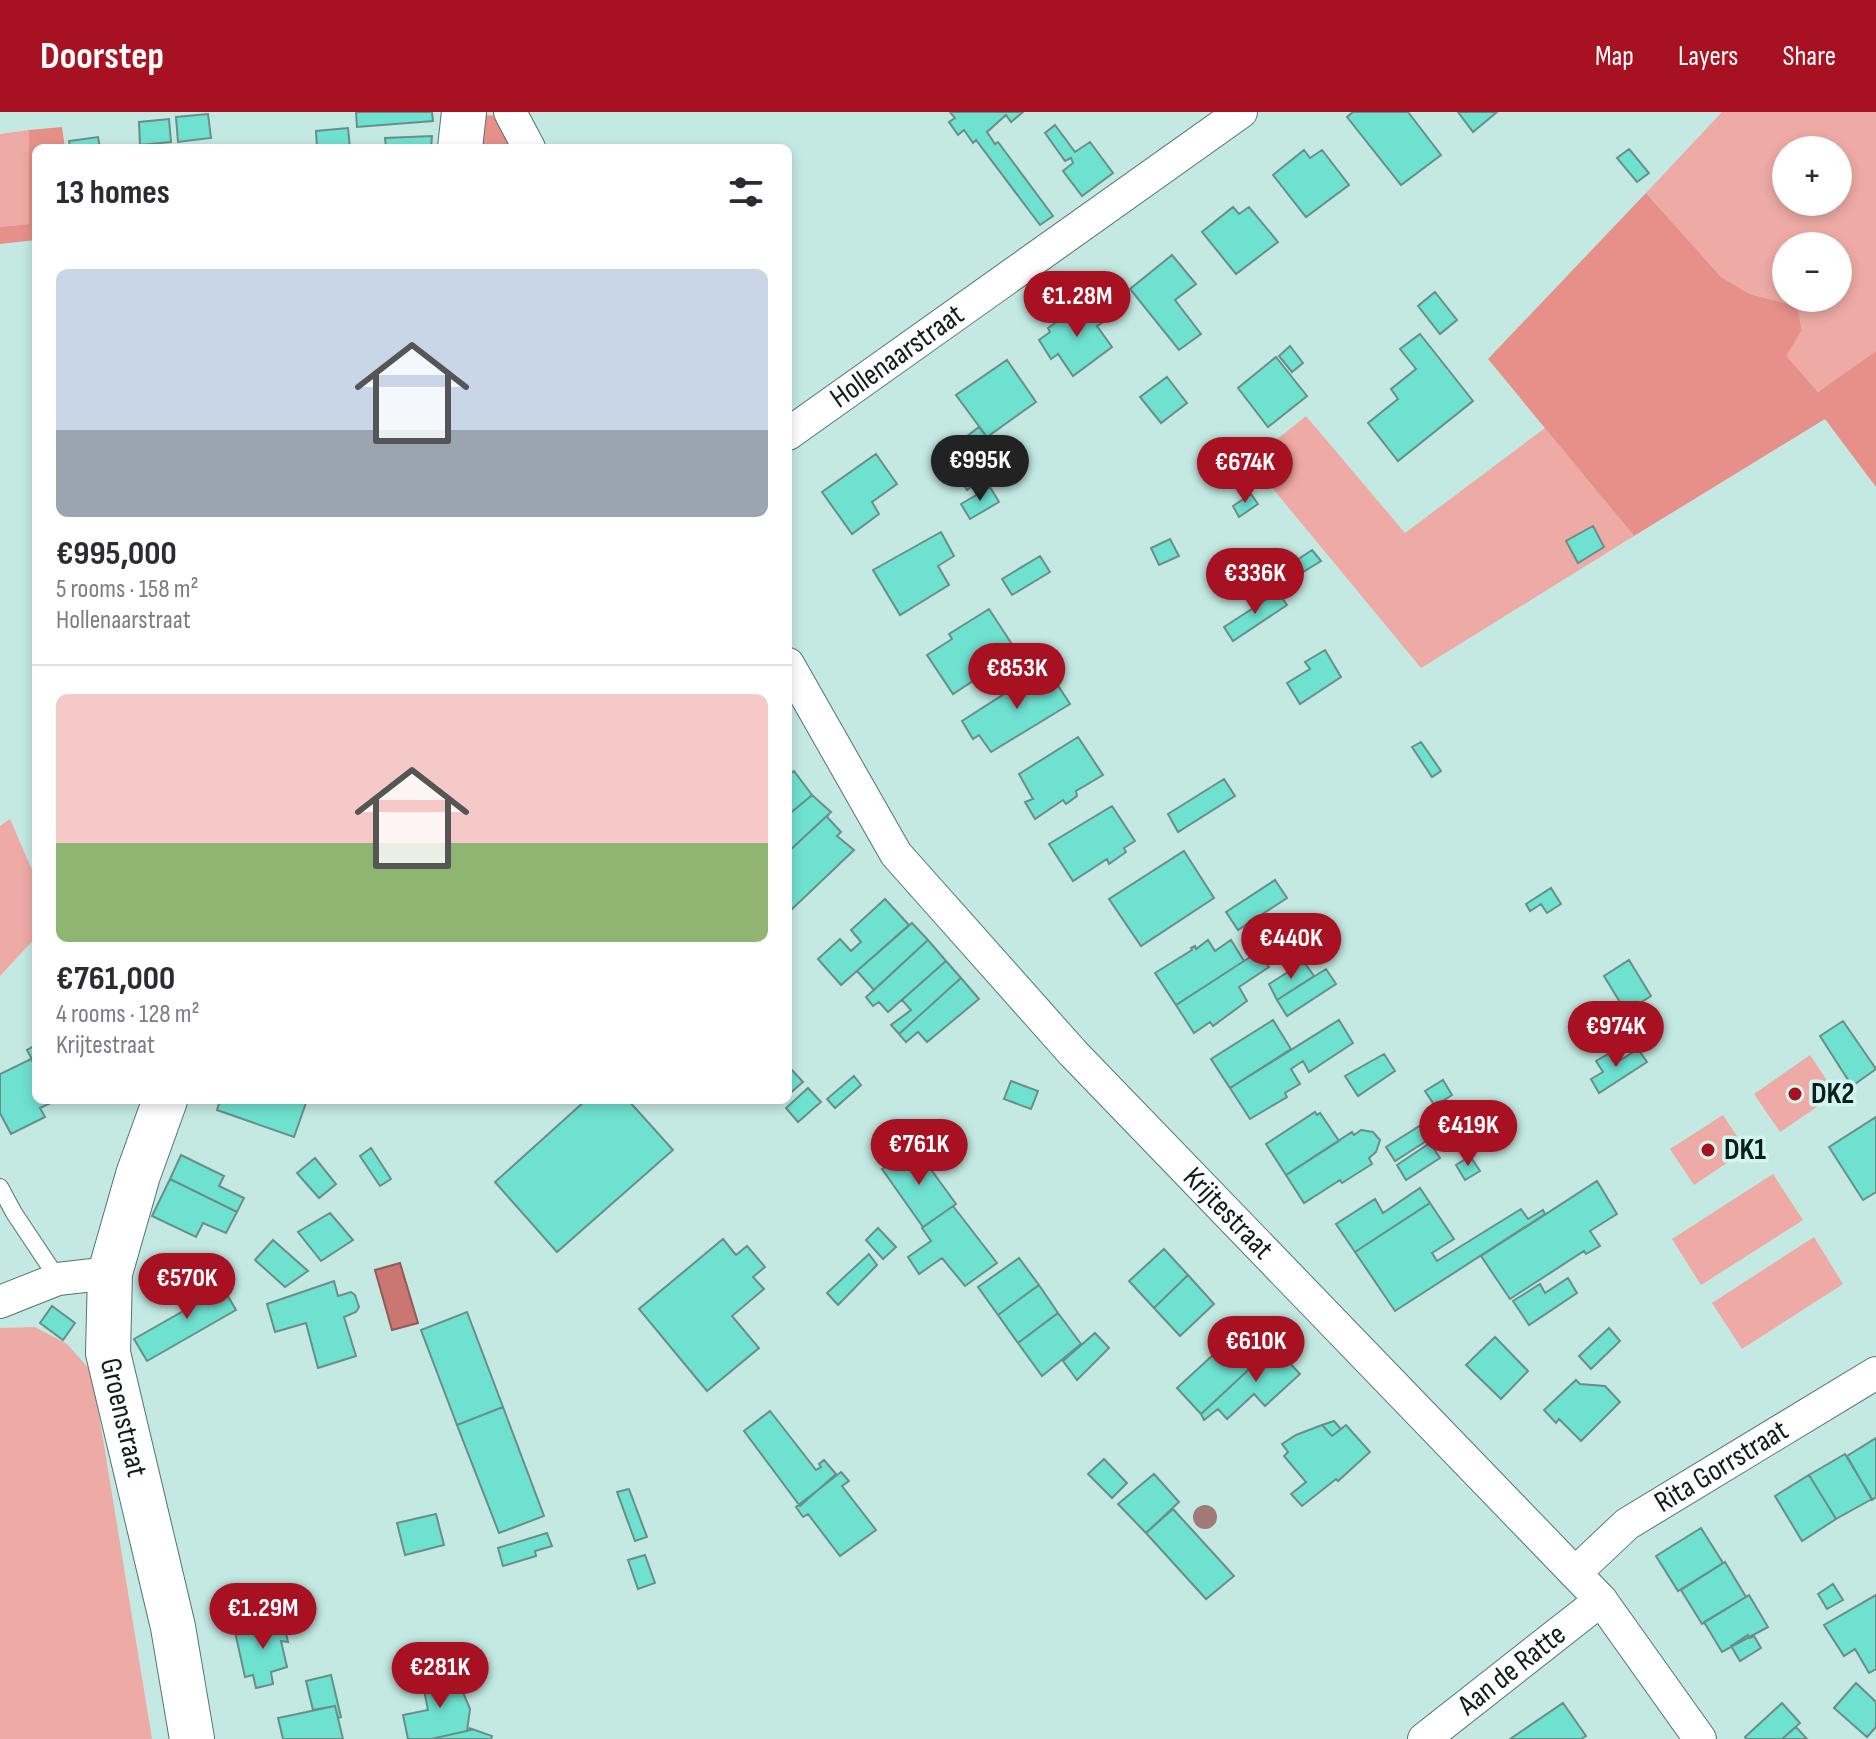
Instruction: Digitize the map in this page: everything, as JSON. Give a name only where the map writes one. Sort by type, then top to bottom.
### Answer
[{"type":"street","points":[[460,144],[464,112]]},
{"type":"street","points":[[510,112],[527,144]]},
{"type":"street","name":"Hollenaarstraat","points":[[792,431],[1241,112]]},
{"type":"street","name":"Krijtestraat","points":[[792,671],[896,854],[1073,1053],[1601,1600],[1700,1739]]},
{"type":"street","name":"Groenstraat","points":[[164,1104],[138,1175],[110,1273],[108,1353],[173,1627],[192,1739]]},
{"type":"street","points":[[0,1302],[58,1279],[110,1273]]},
{"type":"street","name":"Rita Gorrstraat","points":[[1575,1573],[1627,1524],[1876,1373]]},
{"type":"street","name":"Aan de Ratte","points":[[1424,1739],[1601,1600]]},
{"type":"lane","points":[[0,1187],[58,1279]]},
{"type":"shaded area","points":[[1722,112],[1876,112],[1876,351],[1818,392],[1785,356],[1802,330],[1798,312],[1852,312],[1852,232],[1772,232],[1772,300],[1750,294],[1721,277],[1646,193]]},
{"type":"shaded area","points":[[482,115],[498,116],[515,144],[474,144]]},
{"type":"shaded area","points":[[62,127],[64,144],[32,144],[32,240],[0,244],[0,227],[29,224],[29,130]]},
{"type":"shaded area","points":[[29,130],[29,224],[0,227],[0,134]]},
{"type":"shaded area","points":[[1646,193],[1721,277],[1750,294],[1772,300],[1772,312],[1798,312],[1802,330],[1786,356],[1818,392],[1876,351],[1876,487],[1825,419],[1634,536],[1488,359]]},
{"type":"shaded area","points":[[1306,416],[1405,533],[1545,428],[1634,536],[1421,668],[1250,461]]},
{"type":"shaded area","points":[[10,819],[32,870],[32,941],[0,976],[0,826]]},
{"type":"shaded area","name":"DK2","points":[[1810,1055],[1836,1094],[1780,1132],[1754,1094]]},
{"type":"shaded area","name":"DK1","points":[[1723,1115],[1746,1150],[1694,1185],[1670,1149]]},
{"type":"shaded area","points":[[1773,1174],[1803,1220],[1701,1285],[1672,1239]]},
{"type":"shaded area","points":[[1814,1237],[1843,1284],[1742,1349],[1712,1303]]},
{"type":"shaded area","points":[[400,1263],[418,1323],[392,1330],[375,1270]]},
{"type":"shaded area","points":[[35,1327],[67,1344],[92,1372],[152,1739],[0,1739],[0,1328]]},
{"type":"building","points":[[356,112],[432,112],[433,121],[357,127]]},
{"type":"building","points":[[950,112],[1023,112],[1011,122],[1006,115],[987,132],[995,144],[998,142],[1053,216],[1040,225],[976,140],[973,143],[964,130],[958,135],[949,122],[955,118]]},
{"type":"building","points":[[1353,112],[1408,112],[1441,155],[1401,185],[1347,117]]},
{"type":"building","points":[[1458,112],[1497,112],[1473,132]]},
{"type":"building","points":[[208,114],[211,138],[178,142],[176,117]]},
{"type":"building","points":[[169,119],[171,142],[140,144],[139,122]]},
{"type":"building","points":[[1055,125],[1075,152],[1090,142],[1113,173],[1082,196],[1063,171],[1073,163],[1071,158],[1065,161],[1045,133]]},
{"type":"building","points":[[348,128],[350,144],[317,144],[316,131]]},
{"type":"building","points":[[432,136],[431,144],[386,144],[385,138]]},
{"type":"building","points":[[98,137],[99,144],[69,144],[69,141]]},
{"type":"building","points":[[1629,149],[1649,173],[1637,182],[1617,158]]},
{"type":"building","points":[[1304,150],[1310,158],[1322,150],[1349,185],[1306,217],[1273,175]]},
{"type":"building","points":[[1233,207],[1239,214],[1249,207],[1278,242],[1236,274],[1202,232]]},
{"type":"building","points":[[1172,255],[1196,284],[1175,300],[1201,334],[1179,350],[1130,289]]},
{"type":"building","points":[[1435,292],[1457,320],[1440,334],[1418,306]]},
{"type":"building","points":[[1092,303],[1105,321],[1097,326],[1112,347],[1073,376],[1058,354],[1051,359],[1039,340],[1050,332],[1048,328],[1070,312],[1073,316]]},
{"type":"building","points":[[1420,334],[1473,401],[1398,461],[1368,423],[1398,399],[1391,389],[1416,369],[1400,349]]},
{"type":"building","points":[[1290,346],[1303,363],[1292,372],[1279,356]]},
{"type":"building","points":[[1276,357],[1307,396],[1268,427],[1238,388]]},
{"type":"building","points":[[1007,360],[1036,402],[987,437],[956,395]]},
{"type":"building","points":[[1167,377],[1187,403],[1161,423],[1140,397]]},
{"type":"building","points":[[979,427],[994,447],[979,457],[966,437]]},
{"type":"building","points":[[966,450],[984,477],[967,490],[948,462]]},
{"type":"building","points":[[876,454],[897,484],[872,502],[879,514],[852,534],[822,492]]},
{"type":"building","points":[[990,487],[999,502],[970,519],[961,504]]},
{"type":"building","points":[[1251,494],[1258,504],[1239,517],[1233,506]]},
{"type":"building","points":[[1593,526],[1604,547],[1578,563],[1566,541]]},
{"type":"building","points":[[941,532],[954,556],[938,566],[949,585],[900,615],[873,570]]},
{"type":"building","points":[[1170,539],[1179,556],[1159,565],[1151,548]]},
{"type":"building","points":[[1312,550],[1321,561],[1295,577],[1288,566]]},
{"type":"building","points":[[1040,556],[1050,572],[1012,595],[1002,579]]},
{"type":"building","points":[[1282,566],[1291,581],[1275,590],[1267,576]]},
{"type":"building","points":[[1278,592],[1287,605],[1233,641],[1224,627]]},
{"type":"building","points":[[989,609],[1017,652],[953,694],[927,655],[952,639],[949,634]]},
{"type":"building","points":[[1325,650],[1341,677],[1300,704],[1287,683],[1310,669],[1305,662]]},
{"type":"building","points":[[1046,667],[1070,704],[991,752],[979,735],[973,739],[962,721]]},
{"type":"building","points":[[1078,737],[1103,775],[1076,791],[1077,796],[1066,804],[1063,800],[1035,819],[1025,802],[1033,799],[1019,774]]},
{"type":"building","points":[[1421,742],[1441,771],[1432,777],[1412,747]]},
{"type":"building","points":[[794,771],[812,795],[792,812]]},
{"type":"building","points":[[1224,779],[1235,796],[1178,832],[1168,814]]},
{"type":"building","points":[[812,795],[831,812],[792,848],[792,812]]},
{"type":"building","points":[[1112,806],[1135,841],[1109,864],[1107,859],[1073,881],[1049,844]]},
{"type":"building","points":[[829,814],[827,817],[841,832],[837,836],[854,850],[792,909],[792,848]]},
{"type":"building","points":[[1184,851],[1214,898],[1141,946],[1109,899]]},
{"type":"building","points":[[1275,880],[1287,898],[1238,930],[1226,912]]},
{"type":"building","points":[[1551,888],[1561,904],[1547,913],[1541,904],[1530,911],[1526,904]]},
{"type":"building","points":[[885,899],[909,925],[841,985],[818,959],[840,939],[851,951],[861,942],[851,930]]},
{"type":"building","points":[[912,923],[928,940],[874,990],[857,971]]},
{"type":"building","points":[[928,940],[946,961],[888,1012],[879,1002],[873,1006],[866,997]]},
{"type":"building","points":[[1208,940],[1215,951],[1231,940],[1244,961],[1176,1005],[1155,973]]},
{"type":"building","points":[[1258,952],[1269,967],[1239,987],[1247,1001],[1213,1026],[1210,1022],[1194,1033],[1176,1005]]},
{"type":"building","points":[[1629,960],[1651,996],[1626,1012],[1604,976]]},
{"type":"building","points":[[946,961],[961,978],[899,1034],[891,1025],[911,1010],[902,1000]]},
{"type":"building","points":[[1304,962],[1314,976],[1277,1000],[1269,984]]},
{"type":"building","points":[[1326,969],[1336,984],[1287,1016],[1277,1000]]},
{"type":"building","points":[[961,978],[979,999],[927,1042],[918,1032],[906,1042],[899,1034]]},
{"type":"building","points":[[1273,1020],[1291,1049],[1230,1088],[1211,1059]]},
{"type":"building","points":[[1339,1020],[1353,1043],[1309,1072],[1303,1061],[1291,1069],[1300,1084],[1285,1093],[1287,1097],[1250,1119],[1230,1088]]},
{"type":"building","points":[[1843,1021],[1876,1069],[1852,1086],[1820,1036]]},
{"type":"building","points":[[1638,1049],[1647,1062],[1599,1093],[1591,1079],[1603,1072],[1596,1061],[1613,1051],[1619,1061]]},
{"type":"building","points":[[1384,1054],[1395,1071],[1358,1096],[1345,1076]]},
{"type":"building","points":[[31,1059],[32,1104],[49,1104],[40,1108],[45,1117],[11,1134],[0,1113],[0,1074]]},
{"type":"building","points":[[792,1070],[803,1082],[792,1092]]},
{"type":"building","points":[[854,1076],[861,1085],[835,1108],[827,1099]]},
{"type":"building","points":[[1443,1080],[1452,1095],[1435,1106],[1425,1091]]},
{"type":"building","points":[[1011,1081],[1038,1091],[1031,1109],[1004,1099]]},
{"type":"building","points":[[808,1088],[821,1102],[798,1122],[786,1108]]},
{"type":"building","points":[[219,1104],[306,1104],[294,1137],[217,1110]]},
{"type":"building","points":[[582,1104],[632,1104],[673,1150],[557,1252],[495,1182]]},
{"type":"building","points":[[1315,1112],[1317,1115],[1320,1113],[1339,1141],[1286,1175],[1266,1144]]},
{"type":"building","points":[[1437,1115],[1445,1129],[1395,1161],[1386,1147]]},
{"type":"building","points":[[1876,1117],[1876,1192],[1863,1200],[1829,1147]]},
{"type":"building","points":[[1361,1130],[1373,1132],[1380,1140],[1376,1152],[1369,1158],[1372,1164],[1304,1203],[1286,1175],[1352,1132],[1354,1135]]},
{"type":"building","points":[[1430,1143],[1440,1158],[1406,1180],[1397,1165]]},
{"type":"building","points":[[914,1146],[956,1204],[923,1227],[882,1169]]},
{"type":"building","points":[[371,1148],[391,1179],[380,1186],[360,1156]]},
{"type":"building","points":[[181,1155],[224,1176],[219,1186],[244,1198],[237,1212],[170,1179]]},
{"type":"building","points":[[1470,1156],[1480,1171],[1465,1180],[1456,1165]]},
{"type":"building","points":[[315,1158],[336,1184],[319,1198],[297,1173]]},
{"type":"building","points":[[170,1179],[237,1212],[226,1233],[203,1223],[196,1237],[152,1216]]},
{"type":"building","points":[[1597,1181],[1617,1214],[1590,1231],[1600,1246],[1586,1254],[1584,1251],[1510,1299],[1481,1256]]},
{"type":"building","points":[[1420,1188],[1430,1203],[1355,1252],[1336,1224],[1375,1199],[1383,1213]]},
{"type":"building","points":[[1430,1203],[1454,1239],[1432,1253],[1437,1261],[1521,1209],[1528,1219],[1543,1210],[1545,1214],[1395,1311],[1355,1252]]},
{"type":"building","points":[[953,1206],[997,1263],[965,1286],[942,1258],[919,1274],[908,1257],[931,1241],[922,1228]]},
{"type":"building","points":[[330,1213],[353,1240],[321,1261],[298,1232]]},
{"type":"building","points":[[878,1228],[896,1247],[883,1259],[866,1240]]},
{"type":"building","points":[[723,1239],[736,1255],[747,1246],[765,1267],[753,1277],[764,1289],[732,1316],[759,1348],[707,1391],[639,1309]]},
{"type":"building","points":[[273,1240],[308,1271],[285,1287],[255,1260]]},
{"type":"building","points":[[1164,1249],[1188,1275],[1154,1308],[1129,1281]]},
{"type":"building","points":[[869,1254],[877,1265],[838,1305],[827,1293]]},
{"type":"building","points":[[1019,1258],[1039,1285],[998,1315],[978,1287]]},
{"type":"building","points":[[1188,1275],[1214,1304],[1180,1336],[1154,1308]]},
{"type":"building","points":[[1568,1278],[1577,1293],[1529,1325],[1513,1301],[1540,1284],[1545,1293]]},
{"type":"building","points":[[219,1281],[236,1310],[147,1361],[134,1339],[192,1306],[188,1298]]},
{"type":"building","points":[[334,1281],[338,1296],[351,1292],[359,1307],[356,1312],[344,1317],[356,1356],[318,1368],[306,1323],[275,1332],[267,1304]]},
{"type":"building","points":[[1039,1285],[1058,1313],[1018,1343],[998,1315]]},
{"type":"building","points":[[52,1306],[75,1323],[63,1340],[40,1323]]},
{"type":"building","points":[[467,1312],[503,1407],[457,1425],[421,1330]]},
{"type":"building","points":[[1058,1313],[1081,1344],[1042,1376],[1018,1343]]},
{"type":"building","points":[[1250,1321],[1274,1346],[1201,1414],[1177,1388]]},
{"type":"building","points":[[1609,1328],[1620,1341],[1591,1369],[1579,1356]]},
{"type":"building","points":[[1095,1333],[1109,1348],[1077,1380],[1063,1361]]},
{"type":"building","points":[[1495,1337],[1528,1371],[1501,1399],[1466,1365]]},
{"type":"building","points":[[1274,1346],[1300,1374],[1265,1406],[1254,1394],[1227,1419],[1218,1409],[1204,1420],[1201,1414]]},
{"type":"building","points":[[1576,1380],[1580,1384],[1605,1386],[1620,1402],[1581,1441],[1559,1419],[1556,1423],[1544,1410]]},
{"type":"building","points":[[503,1407],[544,1516],[499,1533],[457,1425]]},
{"type":"building","points":[[770,1411],[816,1470],[824,1460],[836,1474],[800,1506],[744,1431]]},
{"type":"building","points":[[1334,1421],[1341,1429],[1332,1436],[1322,1425]]},
{"type":"building","points":[[1322,1425],[1332,1436],[1346,1425],[1370,1452],[1338,1481],[1336,1479],[1302,1506],[1291,1494],[1306,1482],[1284,1456],[1288,1452],[1282,1444]]},
{"type":"building","points":[[1876,1438],[1876,1497],[1872,1500],[1847,1456]]},
{"type":"building","points":[[1845,1454],[1872,1499],[1836,1519],[1809,1475]]},
{"type":"building","points":[[1104,1459],[1127,1483],[1112,1498],[1088,1474]]},
{"type":"building","points":[[841,1472],[849,1481],[842,1486],[876,1530],[840,1556],[808,1514],[803,1517],[796,1507]]},
{"type":"building","points":[[1154,1474],[1179,1502],[1146,1533],[1118,1504]]},
{"type":"building","points":[[1809,1475],[1836,1519],[1802,1541],[1775,1496]]},
{"type":"building","points":[[629,1489],[647,1537],[635,1541],[617,1492]]},
{"type":"building","points":[[1173,1509],[1234,1576],[1206,1599],[1146,1533]]},
{"type":"building","points":[[436,1514],[444,1545],[405,1555],[397,1523]]},
{"type":"building","points":[[1701,1528],[1723,1563],[1678,1591],[1656,1556]]},
{"type":"building","points":[[547,1533],[552,1546],[535,1551],[536,1556],[503,1566],[498,1548]]},
{"type":"building","points":[[645,1555],[655,1583],[638,1589],[628,1560]]},
{"type":"building","points":[[1725,1562],[1746,1597],[1702,1624],[1681,1590]]},
{"type":"building","points":[[1833,1584],[1843,1600],[1827,1609],[1818,1594]]},
{"type":"building","points":[[1749,1595],[1768,1627],[1722,1652],[1704,1622]]},
{"type":"building","points":[[1876,1595],[1876,1669],[1869,1673],[1855,1649],[1844,1656],[1824,1625]]},
{"type":"building","points":[[283,1619],[288,1642],[281,1641],[287,1667],[271,1672],[273,1684],[256,1688],[253,1675],[245,1677],[235,1632]]},
{"type":"building","points":[[1748,1635],[1750,1638],[1754,1636],[1761,1648],[1740,1661],[1731,1646]]},
{"type":"building","points":[[455,1673],[470,1709],[467,1731],[431,1739],[408,1739],[403,1715],[428,1710],[422,1680]]},
{"type":"building","points":[[331,1675],[341,1717],[338,1718],[335,1706],[313,1710],[306,1681]]},
{"type":"building","points":[[1856,1683],[1876,1702],[1876,1727],[1867,1737],[1834,1708]]},
{"type":"building","points":[[1563,1703],[1586,1736],[1581,1739],[1510,1739]]},
{"type":"building","points":[[1782,1703],[1800,1723],[1782,1739],[1746,1739],[1745,1737]]},
{"type":"building","points":[[335,1706],[343,1739],[283,1739],[278,1718]]},
{"type":"building","points":[[1796,1727],[1807,1739],[1782,1739]]},
{"type":"building","points":[[469,1728],[492,1736],[491,1739],[431,1739],[471,1730]]},
{"type":"place","name":"DK2","points":[[1795,1094]]},
{"type":"place","name":"DK1","points":[[1708,1150]]}]
